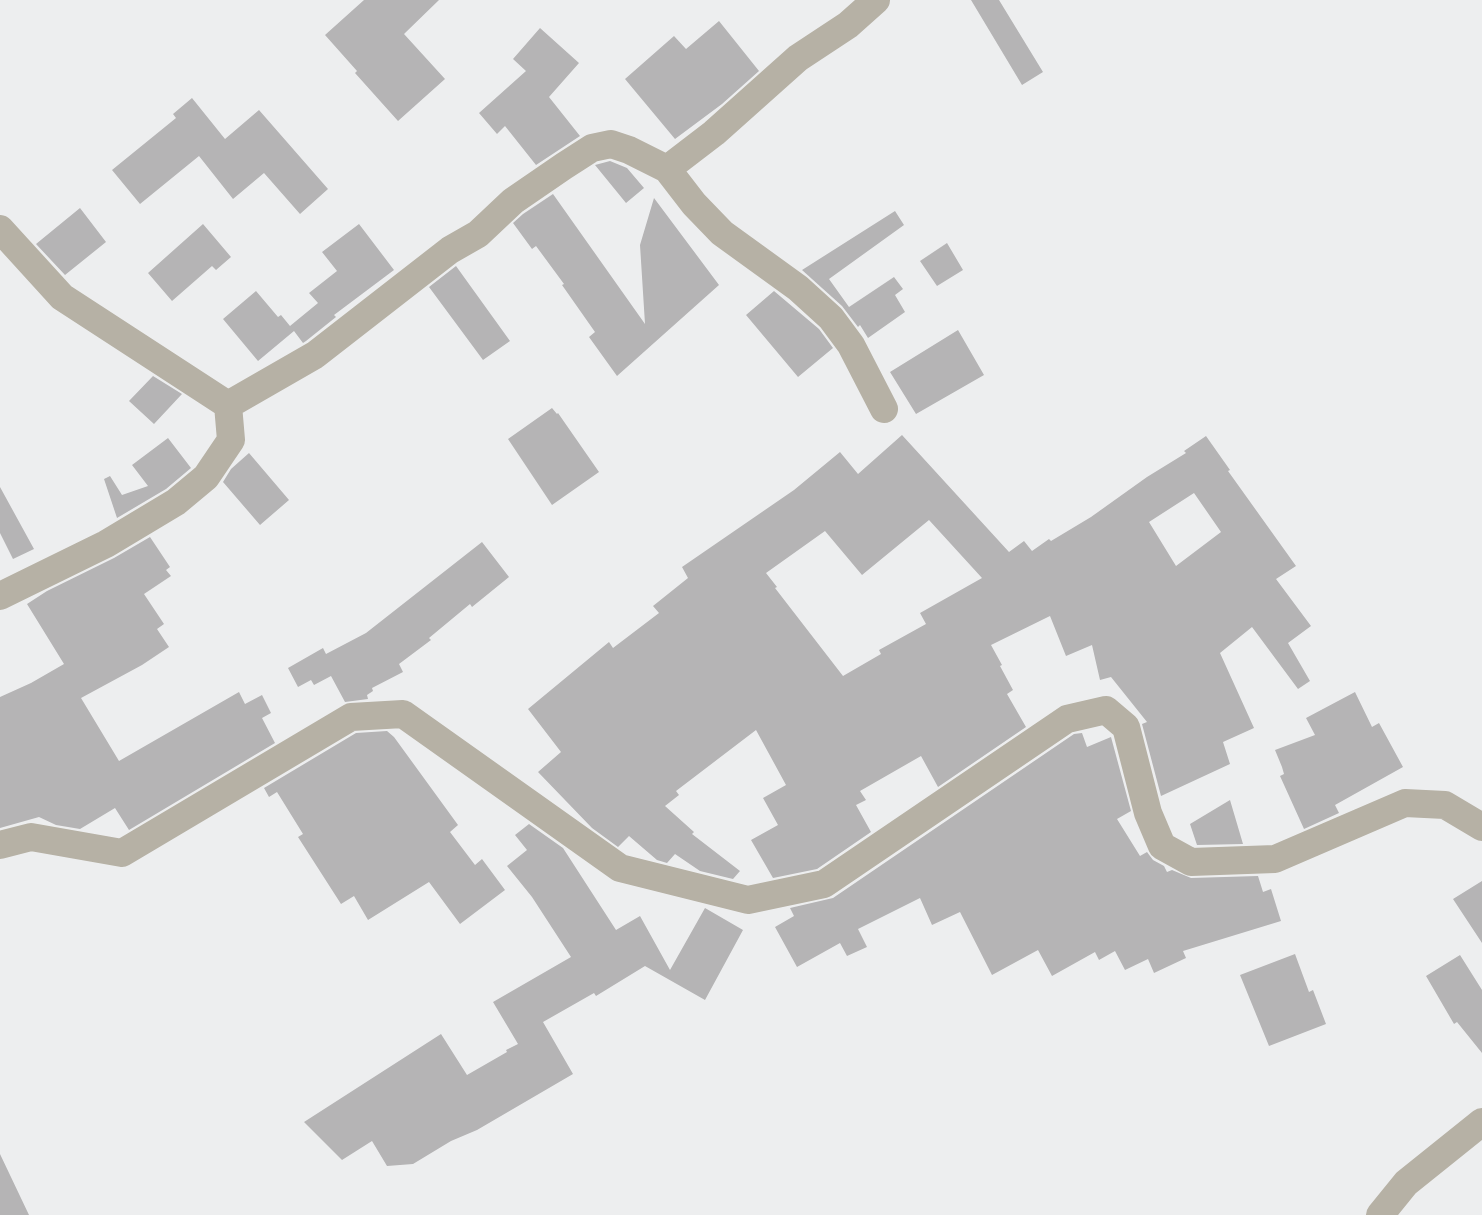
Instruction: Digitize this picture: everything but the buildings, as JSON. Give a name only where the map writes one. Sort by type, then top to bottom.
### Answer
[{"type":"street","points":[[667,169],[723,126],[798,58],[848,25],[876,0]]},
{"type":"street","points":[[228,405],[315,355],[450,250],[478,234],[513,201],[592,148],[611,144],[629,150],[667,169],[694,204],[722,232],[798,288],[831,318],[851,345],[884,409]]},
{"type":"street","points":[[0,229],[62,297],[228,405]]},
{"type":"street","points":[[0,596],[106,544],[176,502],[206,477],[231,440],[228,405]]},
{"type":"street","points":[[0,845],[31,837],[122,853],[351,717],[403,714],[621,868],[748,900],[824,884],[1067,719],[1106,710],[1126,727],[1148,813],[1162,846],[1191,862],[1275,859],[1405,803],[1445,804],[1482,827]]},
{"type":"street","points":[[1380,1215],[1406,1183],[1482,1122]]}]
